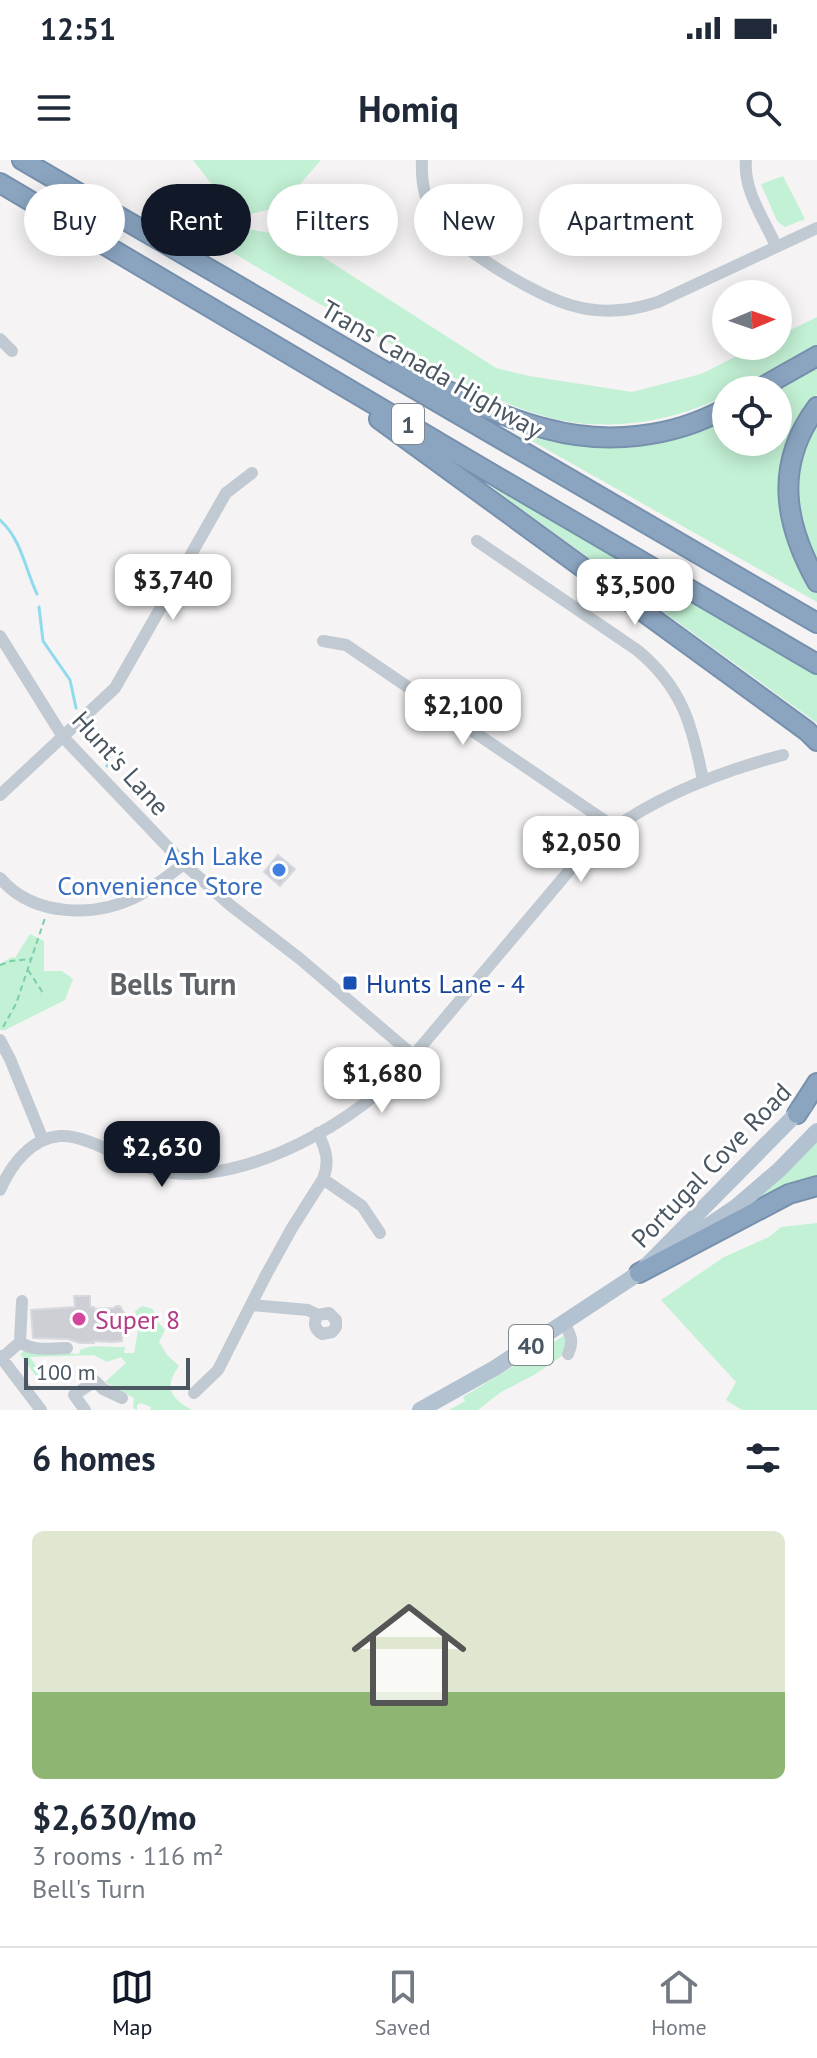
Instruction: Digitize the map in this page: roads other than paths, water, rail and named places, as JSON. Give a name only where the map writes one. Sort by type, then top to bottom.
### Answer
[{"type":"highway","name":"Trans Canada Highway","points":[[22,160],[817,623]]},
{"type":"highway","name":"1","points":[[0,183],[817,664]]},
{"type":"highway","points":[[304,325],[489,409],[547,430],[596,437],[640,436],[681,428],[712,414]]},
{"type":"highway","points":[[290,354],[817,741]]},
{"type":"highway","points":[[782,376],[817,356]]},
{"type":"highway","points":[[817,407],[807,421],[792,456],[787,490],[791,521],[803,557],[817,582]]},
{"type":"highway","points":[[797,1114],[817,1083]]},
{"type":"highway","points":[[639,1273],[789,1194],[817,1186]]},
{"type":"main road","name":"Portugal Cove Road","points":[[639,1273],[817,1090]]},
{"type":"main road","name":"Portugal Cove Road","points":[[420,1410],[564,1324],[737,1206],[779,1170],[817,1131]]},
{"type":"street","points":[[422,160],[425,197],[436,219],[448,233],[538,293],[574,307],[603,311],[646,306],[676,295],[817,228]]},
{"type":"street","points":[[746,160],[745,175],[750,190],[776,246]]},
{"type":"street","points":[[0,339],[12,351]]},
{"type":"street","points":[[0,795],[115,688],[226,493],[252,473]]},
{"type":"street","points":[[477,541],[654,664],[668,680],[681,703],[695,737],[703,780]]},
{"type":"street","name":"Hunt's Lane","points":[[0,636],[63,737],[184,864],[414,1056]]},
{"type":"street","points":[[323,641],[346,645],[614,827]]},
{"type":"street","points":[[0,1190],[20,1157],[43,1140],[60,1136],[71,1136],[151,1169],[181,1173],[242,1167],[277,1154],[346,1118],[369,1102],[414,1056],[590,846],[614,827],[703,780],[783,755]]},
{"type":"street","points":[[0,878],[19,895],[41,905],[81,911],[136,897],[184,864]]},
{"type":"street","points":[[0,1040],[43,1140]]},
{"type":"street","points":[[194,1393],[218,1370],[292,1228],[323,1179],[328,1155],[318,1133]]},
{"type":"street","points":[[323,1179],[362,1206],[380,1233]]},
{"type":"street","points":[[22,1301],[20,1342],[1,1357],[41,1410]]},
{"type":"street","points":[[251,1305],[308,1310],[318,1315],[329,1313],[336,1320],[332,1332],[322,1334],[315,1326],[318,1315]]},
{"type":"street","points":[[564,1324],[572,1335],[568,1354]]},
{"type":"street","points":[[20,1342],[35,1349],[67,1348]]},
{"type":"street","points":[[83,1409],[74,1395],[95,1381],[103,1389],[122,1398]]},
{"type":"waterway","points":[[0,520],[13,536],[37,594]]},
{"type":"waterway","points":[[39,607],[43,641],[70,680],[76,708]]},
{"type":"waterway","points":[[93,727],[109,749],[107,766]]},
{"type":"place","name":"Ash Lake Convenience Store","points":[[279,870]]},
{"type":"place","name":"Hunts Lane - 4","points":[[350,983]]},
{"type":"place","name":"Super 8","points":[[79,1319]]},
{"type":"district","name":"Bells Turn","points":[[173,983]]}]
